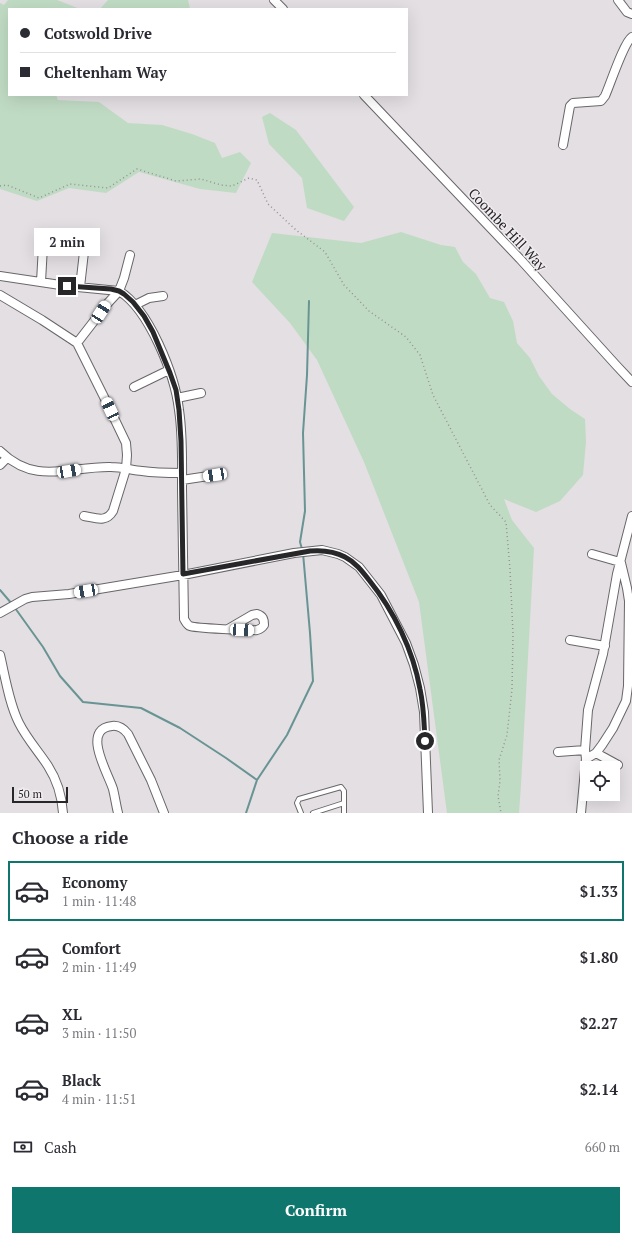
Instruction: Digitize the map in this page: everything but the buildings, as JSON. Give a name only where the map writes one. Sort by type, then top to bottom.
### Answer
[{"type":"street","points":[[274,0],[282,8]]},
{"type":"street","points":[[618,0],[627,12],[632,14]]},
{"type":"street","points":[[564,145],[570,106],[577,102],[601,100],[605,96],[624,49],[632,37]]},
{"type":"street","name":"Coombe Hill Way","points":[[365,96],[520,259],[632,382]]},
{"type":"street","points":[[41,282],[43,246]]},
{"type":"street","points":[[80,287],[84,252]]},
{"type":"street","points":[[76,342],[119,291],[130,255]]},
{"type":"street","points":[[0,276],[119,291],[124,294],[144,316],[153,332],[169,370],[179,410],[182,477],[184,619],[190,627],[228,629]]},
{"type":"street","points":[[0,295],[76,342],[126,443],[126,469],[113,511],[110,516],[102,519],[84,516]]},
{"type":"street","points":[[135,305],[149,298],[163,296]]},
{"type":"street","points":[[134,387],[169,370]]},
{"type":"street","points":[[177,398],[201,393]]},
{"type":"street","points":[[0,451],[7,458],[32,470],[48,472],[69,471],[92,467],[113,467],[182,477],[215,475]]},
{"type":"street","points":[[0,465],[7,458]]},
{"type":"street","points":[[581,813],[586,759],[585,750],[588,710],[605,646],[613,594],[632,516]]},
{"type":"street","points":[[2,612],[19,602],[32,597],[69,594],[294,553],[322,550],[338,554],[359,567],[381,595],[406,643],[414,665],[424,712],[428,813]]},
{"type":"street","points":[[592,554],[620,562]]},
{"type":"street","points":[[586,759],[596,752],[609,734],[629,693],[630,618],[628,593],[620,562]]},
{"type":"street","points":[[613,594],[620,591],[628,593]]},
{"type":"street","points":[[570,640],[605,646]]},
{"type":"street","points":[[0,655],[13,707],[19,722],[49,768],[57,785],[62,805],[62,813]]},
{"type":"street","points":[[118,813],[113,789],[98,747],[97,738],[100,732],[106,727],[114,725],[123,728],[128,734],[164,813]]},
{"type":"street","points":[[558,752],[585,750]]},
{"type":"street","points":[[596,752],[611,761]]},
{"type":"lane","points":[[301,813],[297,803],[299,799],[341,787],[344,790],[344,813]]},
{"type":"lane","points":[[313,813],[344,803]]},
{"type":"path","points":[[0,186],[7,185],[39,198],[70,184],[108,188],[137,169],[176,180],[201,179],[221,185],[232,186],[249,178],[257,180],[268,204],[296,230],[325,252],[344,285],[369,311],[406,337],[420,355],[432,395],[490,505],[506,522],[510,569],[513,642],[512,689],[507,735],[499,760],[500,781],[498,796],[501,813]]},
{"type":"green space","points":[[8,0],[57,0],[77,8],[8,8],[8,96],[56,96],[58,100],[99,102],[128,123],[162,125],[215,143],[222,158],[240,152],[251,163],[236,193],[200,189],[139,172],[106,193],[69,188],[37,201],[0,189],[0,3],[4,5]]},
{"type":"green space","points":[[108,0],[188,0],[190,8],[101,8]]},
{"type":"green space","points":[[270,113],[296,130],[354,207],[344,221],[307,208],[302,178],[269,144],[262,117]]},
{"type":"green space","points":[[401,232],[441,245],[455,247],[463,262],[476,274],[490,298],[504,302],[513,321],[517,343],[530,358],[539,376],[552,394],[585,419],[586,442],[583,475],[560,501],[536,512],[504,499],[512,520],[534,548],[519,813],[447,813],[419,602],[364,462],[317,360],[290,323],[252,282],[272,233],[361,243]]},
{"type":"waterway","points":[[302,549],[300,542],[305,511],[303,433],[307,375],[309,301]]},
{"type":"waterway","points":[[246,813],[257,780],[287,735],[313,681],[303,553]]},
{"type":"waterway","points":[[0,590],[12,604]]},
{"type":"waterway","points":[[15,608],[43,647],[60,676],[83,702],[141,708],[180,728],[257,780]]},
{"type":"route","points":[[67,286],[111,289],[124,294],[133,302],[144,316],[153,332],[170,373],[176,390],[179,410],[181,441],[183,574],[294,553],[322,550],[338,554],[351,561],[359,567],[381,595],[398,625],[406,643],[420,688],[424,712],[425,741]]}]
